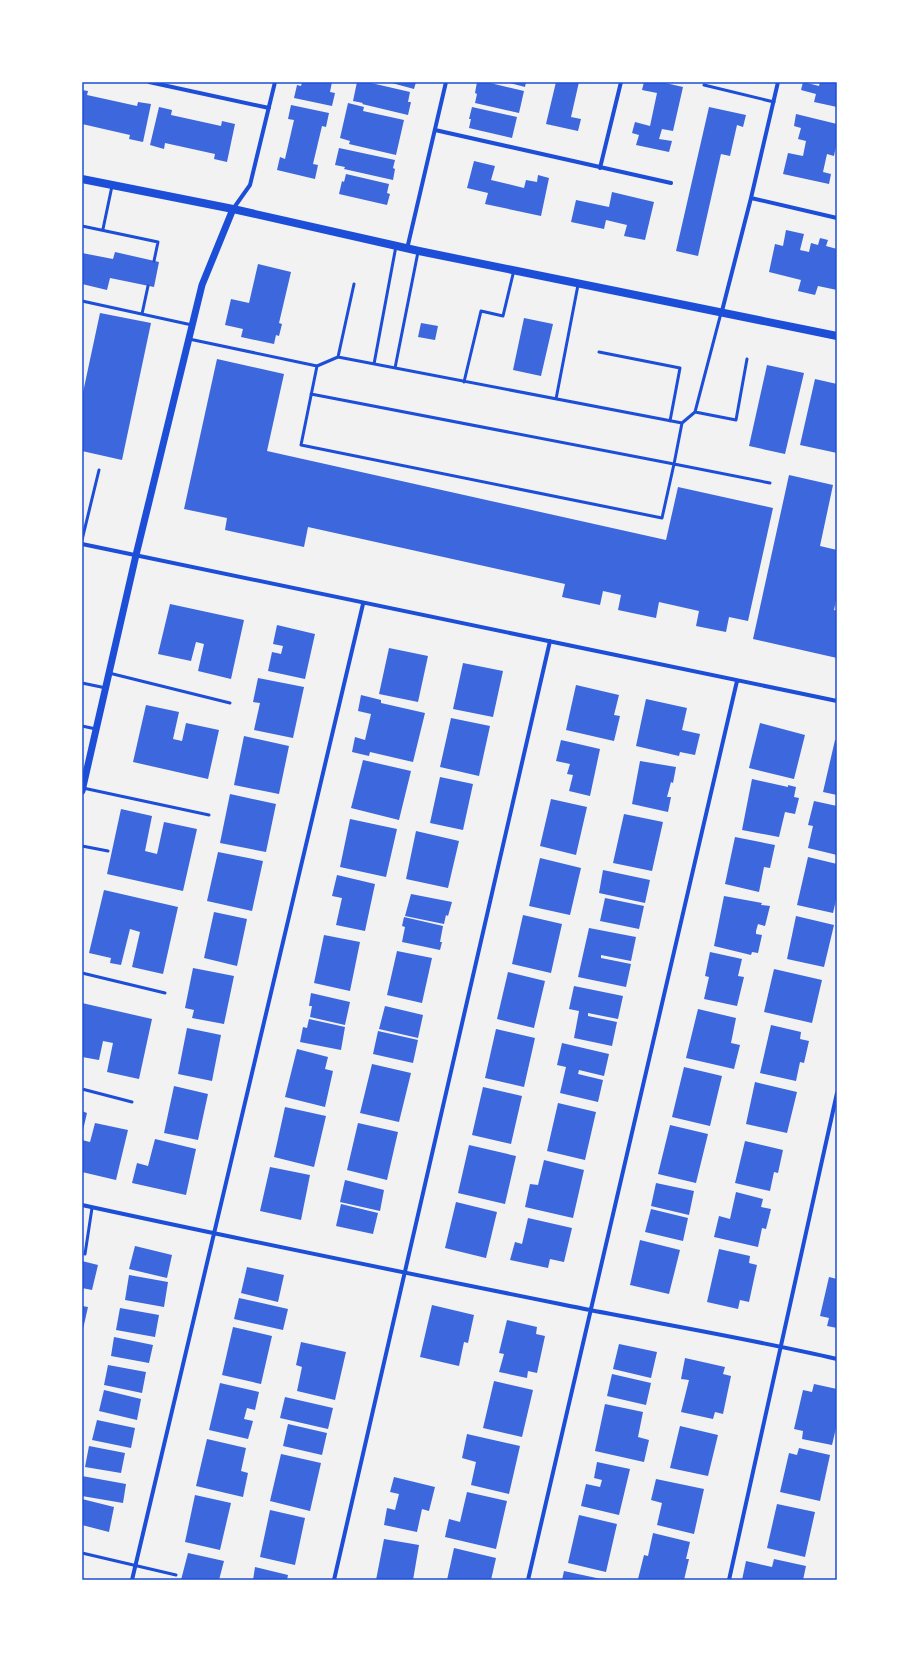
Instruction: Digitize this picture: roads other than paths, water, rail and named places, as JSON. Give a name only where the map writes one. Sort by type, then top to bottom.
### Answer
[{"type":"main road","points":[[82,179],[233,209],[408,249],[722,311],[837,336]]},
{"type":"street","points":[[149,82],[269,108]]},
{"type":"street","points":[[82,789],[136,555],[202,285],[233,209],[250,185],[275,82]]},
{"type":"street","points":[[408,249],[446,82]]},
{"type":"street","points":[[600,168],[620,82]]},
{"type":"street","points":[[722,311],[751,198],[778,82]]},
{"type":"street","points":[[435,130],[671,183]]},
{"type":"street","points":[[751,198],[837,218]]},
{"type":"street","points":[[82,544],[363,604],[550,641],[837,701]]},
{"type":"street","points":[[132,1580],[363,604]]},
{"type":"street","points":[[334,1580],[550,641]]},
{"type":"street","points":[[528,1580],[737,681]]},
{"type":"street","points":[[728,1580],[837,1093]]},
{"type":"street","points":[[82,1205],[405,1273],[780,1346],[837,1359]]},
{"type":"lane","points":[[704,85],[774,102]]},
{"type":"lane","points":[[103,229],[112,185]]},
{"type":"lane","points":[[82,226],[103,229],[158,242],[154,261]]},
{"type":"lane","points":[[374,364],[396,246]]},
{"type":"lane","points":[[395,368],[419,251]]},
{"type":"lane","points":[[464,382],[481,311],[503,316],[514,270]]},
{"type":"lane","points":[[556,399],[579,283]]},
{"type":"lane","points":[[338,357],[354,284]]},
{"type":"lane","points":[[142,314],[148,286]]},
{"type":"lane","points":[[82,301],[192,325]]},
{"type":"lane","points":[[317,366],[301,445],[662,518],[682,423],[695,412],[722,311]]},
{"type":"lane","points":[[189,339],[317,366],[338,357],[682,423]]},
{"type":"lane","points":[[599,352],[680,368],[670,421]]},
{"type":"lane","points":[[695,412],[736,420],[747,358]]},
{"type":"lane","points":[[311,394],[770,483]]},
{"type":"lane","points":[[82,540],[100,470]]},
{"type":"lane","points":[[109,673],[230,703]]},
{"type":"lane","points":[[82,683],[106,688]]},
{"type":"lane","points":[[82,726],[96,729]]},
{"type":"lane","points":[[82,789],[209,815]]},
{"type":"lane","points":[[82,846],[108,851]]},
{"type":"lane","points":[[82,973],[165,993]]},
{"type":"lane","points":[[82,1089],[132,1102]]},
{"type":"lane","points":[[85,1254],[92,1208]]},
{"type":"lane","points":[[82,1553],[176,1575]]}]
